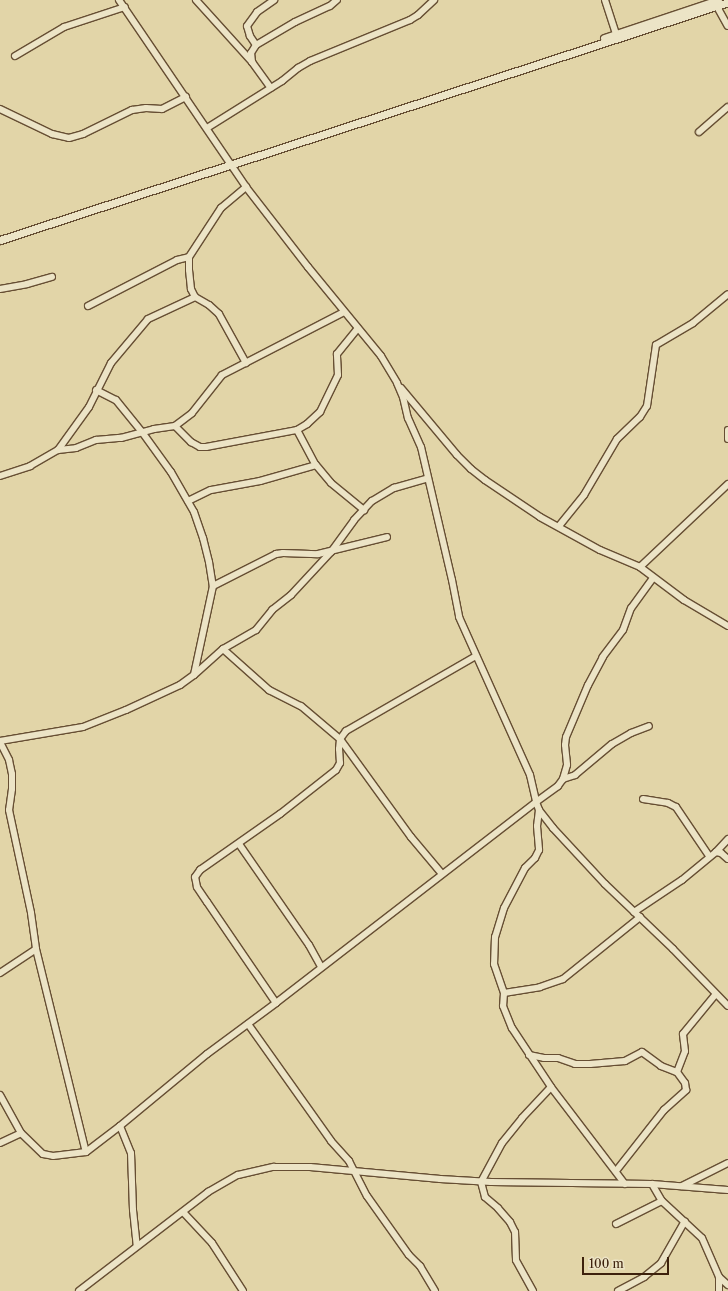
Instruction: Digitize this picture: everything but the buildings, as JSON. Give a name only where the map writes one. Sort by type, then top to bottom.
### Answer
[{"type":"street","points":[[119,0],[246,187],[344,312],[381,356],[397,384],[403,397],[408,418],[421,447],[452,580],[457,611],[530,775],[539,810],[605,884],[640,917],[715,995],[728,1006]]},
{"type":"street","points":[[196,0],[252,62],[271,88]]},
{"type":"street","points":[[256,45],[250,36],[247,26],[257,12],[274,0]]},
{"type":"street","points":[[252,62],[251,53],[256,45],[295,22],[330,6],[337,0]]},
{"type":"street","points":[[207,128],[282,81],[298,68],[319,56],[410,20],[422,12],[434,0]]},
{"type":"street","points":[[605,0],[617,36]]},
{"type":"street","points":[[716,2],[728,26]]},
{"type":"street","points":[[0,240],[232,165],[716,2],[728,2]]},
{"type":"street","points":[[15,56],[64,27],[125,7]]},
{"type":"street","points":[[0,109],[52,134],[69,138],[83,134],[132,110],[146,108],[162,109],[186,97]]},
{"type":"street","points":[[699,132],[728,107]]},
{"type":"street","points":[[246,187],[221,208],[189,257],[189,278],[191,289],[195,297],[214,308],[219,314],[246,363]]},
{"type":"street","points":[[88,306],[177,260],[189,257]]},
{"type":"street","points":[[0,289],[52,277]]},
{"type":"street","points":[[559,526],[584,495],[617,439],[640,417],[647,406],[656,345],[692,323],[728,294]]},
{"type":"street","points":[[58,450],[84,415],[111,363],[148,319],[195,297]]},
{"type":"street","points":[[0,476],[30,466],[58,450],[76,448],[96,440],[121,438],[142,432],[176,426],[192,414],[219,378],[233,368],[246,363],[344,312]]},
{"type":"street","points":[[176,426],[192,442],[200,447],[219,446],[243,439],[297,430],[307,424],[320,412],[338,375],[337,354],[358,328]]},
{"type":"street","points":[[397,384],[471,469],[540,517],[559,526],[600,550],[640,567],[684,600],[728,626]]},
{"type":"street","points":[[96,390],[116,400],[142,432],[174,477],[188,501],[203,538],[213,586],[194,675]]},
{"type":"street","points":[[297,430],[316,465],[331,483],[364,510]]},
{"type":"street","points":[[728,430],[728,439]]},
{"type":"street","points":[[188,501],[215,489],[260,481],[316,465]]},
{"type":"street","points":[[86,1152],[36,950],[31,913],[9,810],[12,789],[12,774],[9,760],[0,742],[83,727],[180,685],[194,675],[223,649],[256,630],[272,610],[291,595],[331,552],[364,510],[377,497],[394,488],[428,478]]},
{"type":"street","points":[[640,567],[728,484]]},
{"type":"street","points":[[213,586],[269,556],[283,553],[312,554],[331,552],[386,537]]},
{"type":"street","points":[[563,779],[567,765],[564,745],[566,737],[585,692],[603,657],[623,630],[631,608],[653,578]]},
{"type":"street","points":[[223,649],[269,690],[305,709],[340,739],[411,837],[442,874]]},
{"type":"street","points":[[276,1003],[206,902],[195,881],[200,870],[239,844],[336,770],[340,763],[340,739],[346,730],[476,656]]},
{"type":"street","points":[[0,1096],[21,1133],[43,1154],[53,1156],[86,1152],[207,1054],[276,1003],[442,874],[547,795],[563,779],[574,775],[612,744],[631,733],[649,726]]},
{"type":"street","points":[[643,799],[668,803],[676,807],[709,856]]},
{"type":"street","points":[[539,810],[537,826],[539,850],[519,879],[504,908],[495,938],[494,964],[504,993],[505,1012],[529,1055],[551,1088],[625,1184]]},
{"type":"street","points":[[634,912],[682,880],[709,856],[716,852],[728,839]]},
{"type":"street","points":[[239,844],[309,945],[321,967]]},
{"type":"street","points":[[716,852],[721,853],[728,859]]},
{"type":"street","points":[[504,993],[540,987],[563,979],[640,917]]},
{"type":"street","points":[[0,973],[36,950]]},
{"type":"street","points":[[677,1072],[685,1051],[683,1034],[715,995]]},
{"type":"street","points":[[248,1024],[325,1133],[349,1161],[367,1196],[409,1255],[420,1266],[434,1291]]},
{"type":"street","points":[[529,1055],[544,1058],[558,1058],[575,1064],[590,1064],[625,1061],[642,1052],[661,1066],[677,1072],[685,1083],[686,1090],[664,1110],[616,1171]]},
{"type":"street","points":[[533,1291],[516,1260],[515,1232],[510,1222],[498,1208],[485,1197],[481,1182],[502,1144],[522,1118],[551,1088]]},
{"type":"street","points":[[120,1126],[130,1153],[133,1210],[137,1246]]},
{"type":"street","points":[[0,1143],[21,1133]]},
{"type":"street","points":[[682,1186],[728,1162]]},
{"type":"street","points":[[79,1291],[137,1246],[228,1180],[251,1171],[274,1167],[295,1167],[481,1182],[652,1184],[728,1190]]},
{"type":"street","points":[[652,1184],[662,1201],[702,1238],[719,1277],[728,1286]]},
{"type":"street","points":[[616,1224],[662,1201]]},
{"type":"street","points":[[183,1212],[212,1243],[242,1291]]},
{"type":"street","points":[[618,1291],[644,1277],[661,1264],[685,1221]]},
{"type":"street","points":[[719,1277],[719,1291]]}]
